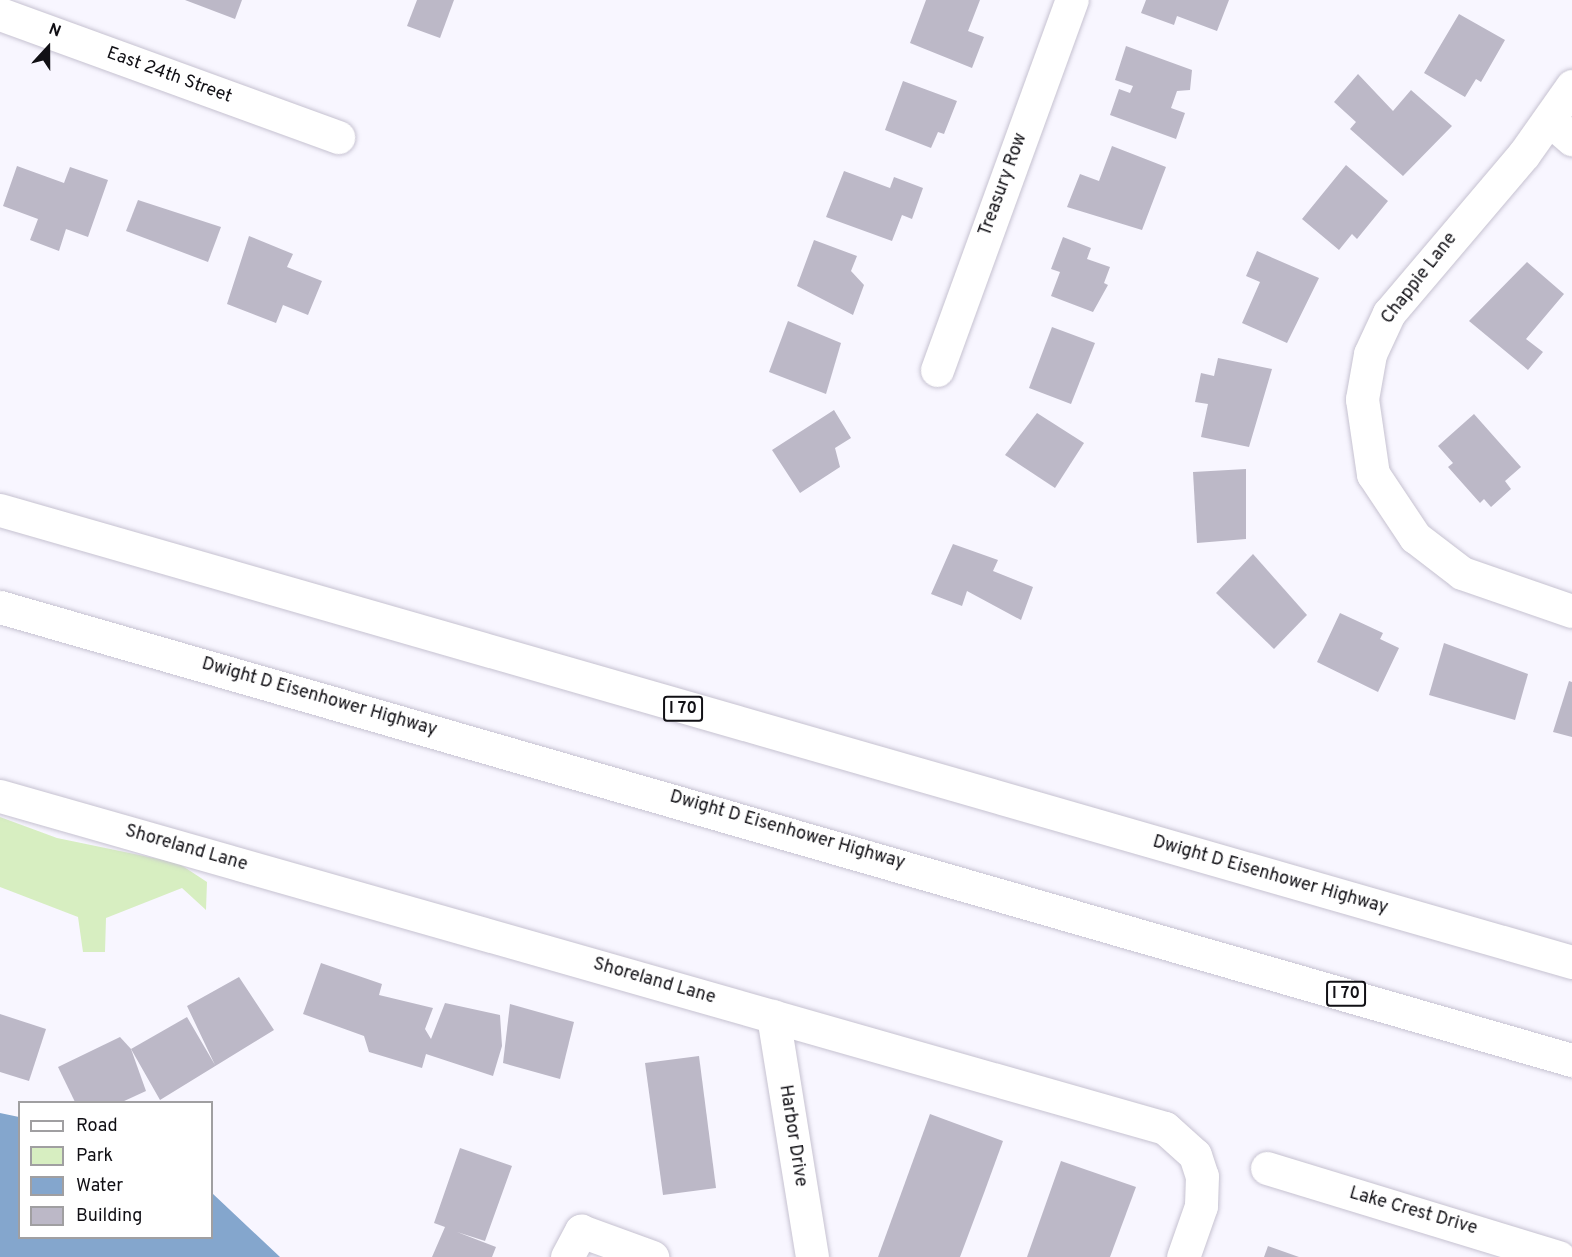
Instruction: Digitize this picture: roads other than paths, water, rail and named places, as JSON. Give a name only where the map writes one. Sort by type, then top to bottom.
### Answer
[{"type":"main road","name":"Treasury Row","points":[[937,370],[1072,0]]},
{"type":"main road","name":"East 24th Street","points":[[19,12],[338,137]]},
{"type":"main road","name":"Chappie Lane","points":[[1572,86],[1561,130],[1398,302],[1365,370],[1362,430],[1373,474],[1395,514],[1437,556],[1489,586],[1572,611]]},
{"type":"main road","name":"Dwight D Eisenhower Highway","points":[[0,510],[1572,962]]},
{"type":"main road","name":"Dwight D Eisenhower Highway","points":[[0,607],[1572,1060]]},
{"type":"main road","name":"Shoreland Lane","points":[[0,796],[1165,1128],[1195,1155],[1202,1176],[1201,1206],[1183,1257]]},
{"type":"main road","name":"Harbor Drive","points":[[772,1016],[812,1257]]},
{"type":"main road","name":"Lake Crest Drive","points":[[1267,1168],[1559,1257]]},
{"type":"main road","points":[[567,1257],[581,1231],[652,1257]]},
{"type":"water","points":[[0,1113],[18,1117],[18,1239],[213,1239],[213,1194],[280,1257],[0,1257]]}]
